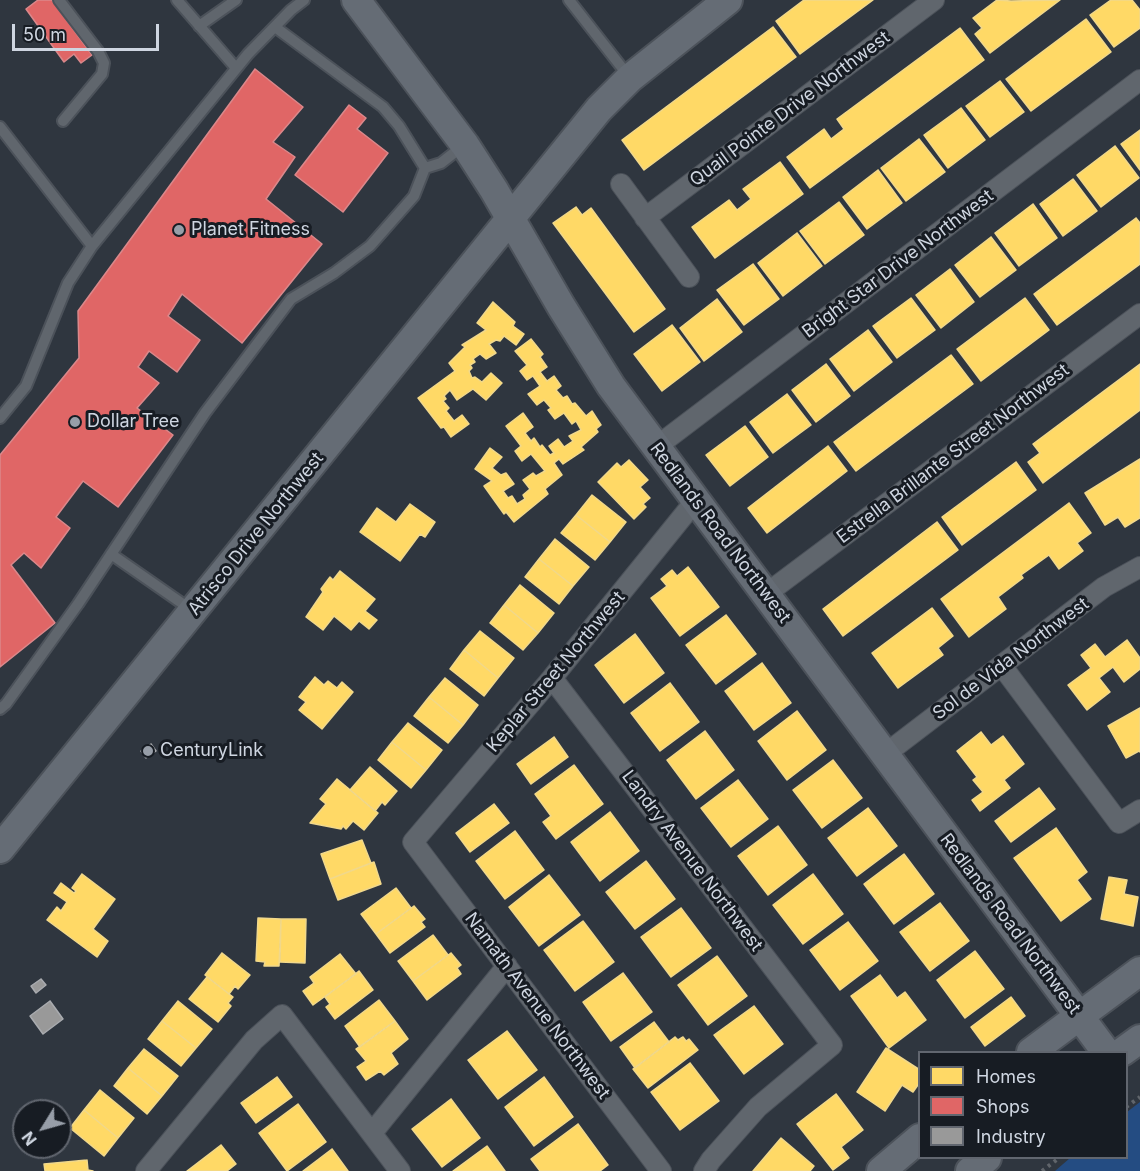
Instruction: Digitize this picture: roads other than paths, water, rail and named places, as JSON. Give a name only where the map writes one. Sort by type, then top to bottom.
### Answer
[{"type":"street","name":"Redlands Road Northwest","points":[[356,0],[465,145],[611,386],[1105,1051]]},
{"type":"street","name":"Atrisco Drive Northwest","points":[[0,849],[599,109],[630,78],[728,0]]},
{"type":"street","name":"Quail Pointe Drive Northwest","points":[[645,218],[934,0]]},
{"type":"street","name":"Bright Star Drive Northwest","points":[[656,447],[1140,80]]},
{"type":"street","points":[[621,184],[689,277]]},
{"type":"street","name":"Estrella Brillante Street Northwest","points":[[766,594],[1140,314]]},
{"type":"street","name":"Keplar Street Northwest","points":[[413,842],[552,678],[696,500]]},
{"type":"street","name":"Sol de Vida Northwest","points":[[884,755],[1104,587],[1140,567]]},
{"type":"street","points":[[1002,666],[1119,823],[1140,810]]},
{"type":"street","name":"Landry Avenue Northwest","points":[[552,678],[832,1045],[758,1107],[704,1171]]},
{"type":"street","name":"Namath Avenue Northwest","points":[[413,842],[661,1171]]},
{"type":"street","points":[[372,1133],[507,966]]},
{"type":"street","points":[[1034,1051],[1140,971]]},
{"type":"street","points":[[146,1171],[254,1040],[282,1015],[400,1171]]},
{"type":"street","points":[[1125,1051],[1140,1039]]},
{"type":"street","points":[[881,1171],[918,1140]]},
{"type":"street","points":[[970,1171],[986,1159]]},
{"type":"lane","points":[[59,0],[98,51],[104,63],[102,74],[63,121]]},
{"type":"lane","points":[[177,0],[236,68]]},
{"type":"lane","points":[[199,26],[236,0]]},
{"type":"lane","points":[[0,418],[26,386],[68,283],[92,246],[236,68],[291,10],[304,0]]},
{"type":"lane","points":[[569,0],[630,78]]},
{"type":"lane","points":[[274,27],[383,107],[399,126],[426,168]]},
{"type":"lane","points":[[0,127],[92,246]]},
{"type":"lane","points":[[0,709],[6,704],[78,604],[205,413],[291,299],[334,273],[370,246],[414,196],[426,168],[441,163],[465,145]]},
{"type":"lane","points":[[111,554],[193,611]]},
{"type":"place","name":"Planet Fitness","points":[[179,230]]},
{"type":"place","name":"Dollar Tree","points":[[75,422]]},
{"type":"place","name":"CenturyLink","points":[[148,751]]}]
